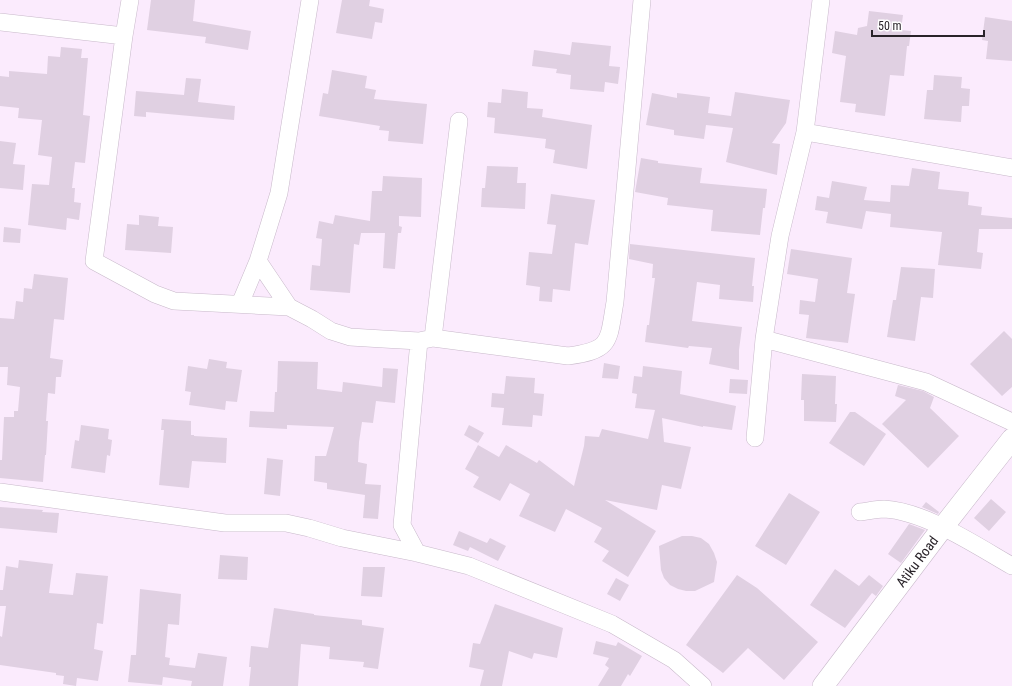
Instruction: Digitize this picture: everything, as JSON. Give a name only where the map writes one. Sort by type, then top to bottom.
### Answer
[{"type":"street","points":[[130,0],[94,261],[155,294],[174,301],[289,307],[331,331],[350,337],[426,340],[568,356],[600,349],[609,338],[615,302],[642,0]]},
{"type":"street","points":[[240,304],[258,261],[279,193],[310,0]]},
{"type":"street","points":[[755,438],[764,339],[780,236],[806,132],[821,0]]},
{"type":"street","points":[[0,22],[124,36]]},
{"type":"street","points":[[417,553],[402,525],[426,340],[459,121]]},
{"type":"street","points":[[806,132],[1012,168]]},
{"type":"street","points":[[258,261],[289,307]]},
{"type":"street","points":[[764,339],[926,382],[1012,422]]},
{"type":"street","name":"Atiku Road","points":[[823,686],[943,527],[1012,439]]},
{"type":"street","points":[[0,492],[225,523],[286,523],[374,546],[417,553],[469,566],[612,624],[674,660],[703,686]]},
{"type":"street","points":[[860,512],[884,509],[909,514],[943,527],[1012,566]]},
{"type":"street","points":[[374,546],[402,525]]},
{"type":"building","points":[[151,0],[195,0],[193,21],[251,31],[248,50],[205,43],[206,37],[147,30]]},
{"type":"building","points":[[342,0],[370,0],[369,6],[384,9],[382,23],[375,22],[372,39],[336,33]]},
{"type":"building","points":[[869,11],[903,15],[901,30],[911,31],[909,46],[907,46],[904,76],[890,75],[885,116],[855,112],[856,104],[840,102],[846,56],[832,53],[835,31],[857,35],[858,28],[867,26]]},
{"type":"building","points":[[985,17],[1012,21],[1012,61],[986,59],[988,41],[982,40]]},
{"type":"building","points":[[572,42],[611,46],[609,66],[620,67],[618,84],[605,82],[604,92],[570,89],[571,75],[556,73],[557,69],[532,66],[534,50],[570,55]]},
{"type":"building","points":[[61,47],[82,49],[81,58],[88,58],[83,115],[90,116],[85,163],[75,162],[72,188],[75,188],[74,202],[81,203],[79,220],[67,218],[66,230],[28,225],[32,184],[49,185],[52,157],[38,155],[42,120],[18,118],[19,108],[0,106],[0,76],[9,77],[9,71],[47,74],[48,56],[60,57]]},
{"type":"building","points":[[332,70],[367,76],[365,88],[376,90],[374,99],[427,104],[423,144],[388,141],[389,131],[379,130],[380,126],[319,116],[323,93],[328,94]]},
{"type":"building","points":[[934,75],[962,77],[961,88],[970,89],[969,106],[962,106],[961,122],[924,119],[927,90],[933,90]]},
{"type":"building","points":[[186,78],[201,79],[198,102],[235,106],[234,120],[146,112],[146,117],[134,116],[136,91],[184,95]]},
{"type":"building","points":[[502,89],[528,92],[527,108],[543,109],[542,117],[592,125],[587,169],[553,163],[555,150],[545,148],[546,139],[494,133],[495,118],[487,117],[488,102],[501,103]]},
{"type":"building","points":[[735,92],[790,100],[786,123],[772,143],[780,144],[777,175],[726,162],[733,128],[706,125],[704,139],[674,135],[674,130],[646,125],[652,93],[677,98],[677,93],[710,97],[708,113],[731,116]]},
{"type":"building","points":[[0,141],[16,143],[13,164],[25,165],[23,190],[0,188]]},
{"type":"building","points":[[641,158],[658,161],[658,163],[702,168],[700,183],[767,189],[760,235],[711,231],[713,210],[667,205],[668,198],[635,192]]},
{"type":"building","points":[[487,166],[518,167],[517,183],[526,183],[525,209],[481,207],[482,188],[485,188]]},
{"type":"building","points":[[912,168],[940,172],[938,189],[969,192],[968,205],[982,207],[981,215],[1012,218],[1012,229],[979,229],[977,252],[983,253],[981,269],[938,265],[942,232],[890,227],[891,214],[866,211],[862,229],[826,223],[828,212],[815,210],[817,196],[829,198],[832,181],[867,187],[864,200],[890,202],[891,185],[909,186]]},
{"type":"building","points":[[383,176],[422,178],[421,217],[399,216],[399,226],[402,227],[401,233],[398,233],[395,269],[383,268],[385,233],[361,233],[359,245],[354,244],[350,293],[310,290],[312,265],[320,266],[322,239],[316,238],[319,221],[333,224],[335,215],[370,221],[372,191],[382,191]]},
{"type":"building","points":[[551,194],[595,200],[588,245],[575,243],[570,291],[553,289],[552,302],[539,301],[540,287],[526,285],[529,252],[552,254],[556,225],[547,224]]},
{"type":"building","points":[[139,215],[159,217],[158,226],[173,227],[171,253],[125,250],[127,224],[139,225]]},
{"type":"building","points":[[4,227],[21,229],[20,243],[3,242]]},
{"type":"building","points":[[630,244],[755,258],[752,286],[754,286],[753,302],[719,299],[720,285],[697,282],[692,321],[742,327],[739,350],[739,370],[709,364],[712,348],[689,346],[688,348],[645,342],[647,325],[649,325],[655,278],[652,278],[653,264],[629,259]]},
{"type":"building","points":[[791,249],[852,258],[847,293],[855,294],[848,343],[806,338],[809,315],[799,314],[800,300],[815,302],[818,279],[787,274]]},
{"type":"building","points":[[901,267],[935,269],[933,298],[921,297],[915,341],[887,337],[893,300],[896,300]]},
{"type":"building","points":[[34,274],[68,278],[64,320],[54,319],[50,358],[63,360],[61,377],[56,377],[55,394],[48,393],[46,421],[48,421],[43,482],[0,478],[4,417],[14,417],[14,411],[18,411],[20,387],[7,385],[8,367],[0,367],[0,318],[14,319],[16,301],[23,302],[24,288],[32,289]]},
{"type":"building","points":[[1004,331],[1012,339],[1012,387],[1002,396],[970,364]]},
{"type":"building","points":[[209,359],[227,362],[226,368],[242,370],[237,402],[226,401],[225,410],[189,405],[191,392],[185,391],[188,366],[207,369]]},
{"type":"building","points":[[278,361],[318,362],[317,389],[342,392],[343,382],[382,387],[383,368],[398,369],[395,403],[376,401],[373,423],[362,422],[359,442],[358,462],[367,464],[365,484],[381,485],[378,519],[363,518],[365,495],[327,489],[327,483],[314,481],[315,456],[326,456],[334,427],[287,425],[287,429],[249,427],[250,411],[274,412],[275,392],[277,392]]},
{"type":"building","points":[[604,363],[620,366],[618,379],[602,378]]},
{"type":"building","points":[[643,366],[682,371],[680,394],[736,406],[732,430],[703,427],[662,418],[664,442],[691,447],[681,489],[662,485],[657,510],[605,500],[656,531],[628,577],[602,561],[609,551],[594,542],[602,528],[566,509],[555,532],[519,516],[530,494],[510,483],[500,501],[473,487],[479,477],[465,469],[478,445],[499,457],[506,445],[537,463],[539,460],[574,486],[585,436],[599,437],[602,429],[648,439],[655,410],[635,408],[637,394],[632,393],[634,376],[642,377]]},
{"type":"building","points":[[802,374],[836,376],[836,422],[804,421],[804,400],[801,400]]},
{"type":"building","points":[[506,376],[535,378],[534,393],[544,394],[542,416],[533,415],[532,427],[502,425],[504,408],[491,407],[492,393],[504,394]]},
{"type":"building","points":[[730,379],[748,380],[747,394],[729,393]]},
{"type":"building","points":[[898,385],[923,391],[934,397],[930,408],[959,436],[928,468],[882,424],[906,400],[895,396]]},
{"type":"building","points":[[850,412],[855,412],[886,434],[864,466],[829,443]]},
{"type":"building","points":[[162,419],[191,421],[191,435],[194,436],[227,438],[226,463],[192,461],[189,488],[159,485],[164,430],[161,430]]},
{"type":"building","points":[[81,425],[109,429],[108,439],[112,440],[110,456],[107,455],[105,473],[71,468],[75,440],[79,441]]},
{"type":"building","points":[[469,425],[484,433],[478,443],[464,435]]},
{"type":"building","points":[[267,458],[283,460],[280,496],[264,494]]},
{"type":"building","points":[[789,493],[820,512],[786,565],[755,546]]},
{"type":"building","points":[[991,499],[1006,512],[989,531],[974,518]]},
{"type":"building","points":[[926,502],[939,512],[938,514],[922,507]]},
{"type":"building","points":[[0,507],[43,510],[42,512],[59,513],[57,533],[0,528]]},
{"type":"building","points":[[909,524],[925,530],[901,563],[888,554]]},
{"type":"building","points":[[459,531],[487,543],[490,538],[506,546],[498,561],[470,547],[468,551],[453,545]]},
{"type":"building","points":[[682,536],[701,538],[709,544],[717,562],[714,582],[695,591],[686,591],[670,585],[664,578],[661,570],[659,546]]},
{"type":"building","points":[[220,555],[248,557],[247,580],[218,579]]},
{"type":"building","points":[[19,560],[53,564],[49,593],[73,595],[76,573],[108,576],[103,624],[97,623],[94,649],[103,651],[98,681],[77,678],[76,686],[63,684],[64,676],[56,675],[56,673],[0,665],[0,636],[2,637],[6,606],[0,606],[0,590],[3,590],[6,566],[18,568]]},
{"type":"building","points":[[363,567],[385,567],[382,597],[361,596]]},
{"type":"building","points":[[835,569],[859,586],[869,575],[883,586],[876,596],[872,593],[845,628],[810,605]]},
{"type":"building","points":[[737,575],[757,588],[818,642],[784,680],[748,648],[723,673],[686,645]]},
{"type":"building","points":[[616,578],[629,585],[620,601],[607,594]]},
{"type":"building","points":[[140,589],[181,594],[179,625],[168,624],[165,657],[170,658],[169,665],[195,668],[198,653],[227,657],[223,686],[191,686],[192,681],[163,677],[162,685],[128,682],[131,655],[136,655]]},
{"type":"building","points":[[495,604],[563,628],[557,658],[534,653],[532,659],[509,651],[502,686],[480,686],[484,670],[469,667],[473,643],[480,644]]},
{"type":"building","points":[[274,608],[314,615],[362,620],[362,625],[384,628],[378,669],[363,667],[364,662],[329,659],[330,647],[301,644],[298,686],[249,686],[251,646],[268,648]]},
{"type":"building","points":[[596,641],[616,646],[618,642],[642,656],[630,676],[628,674],[621,686],[598,686],[609,668],[605,665],[609,658],[593,654]]}]
